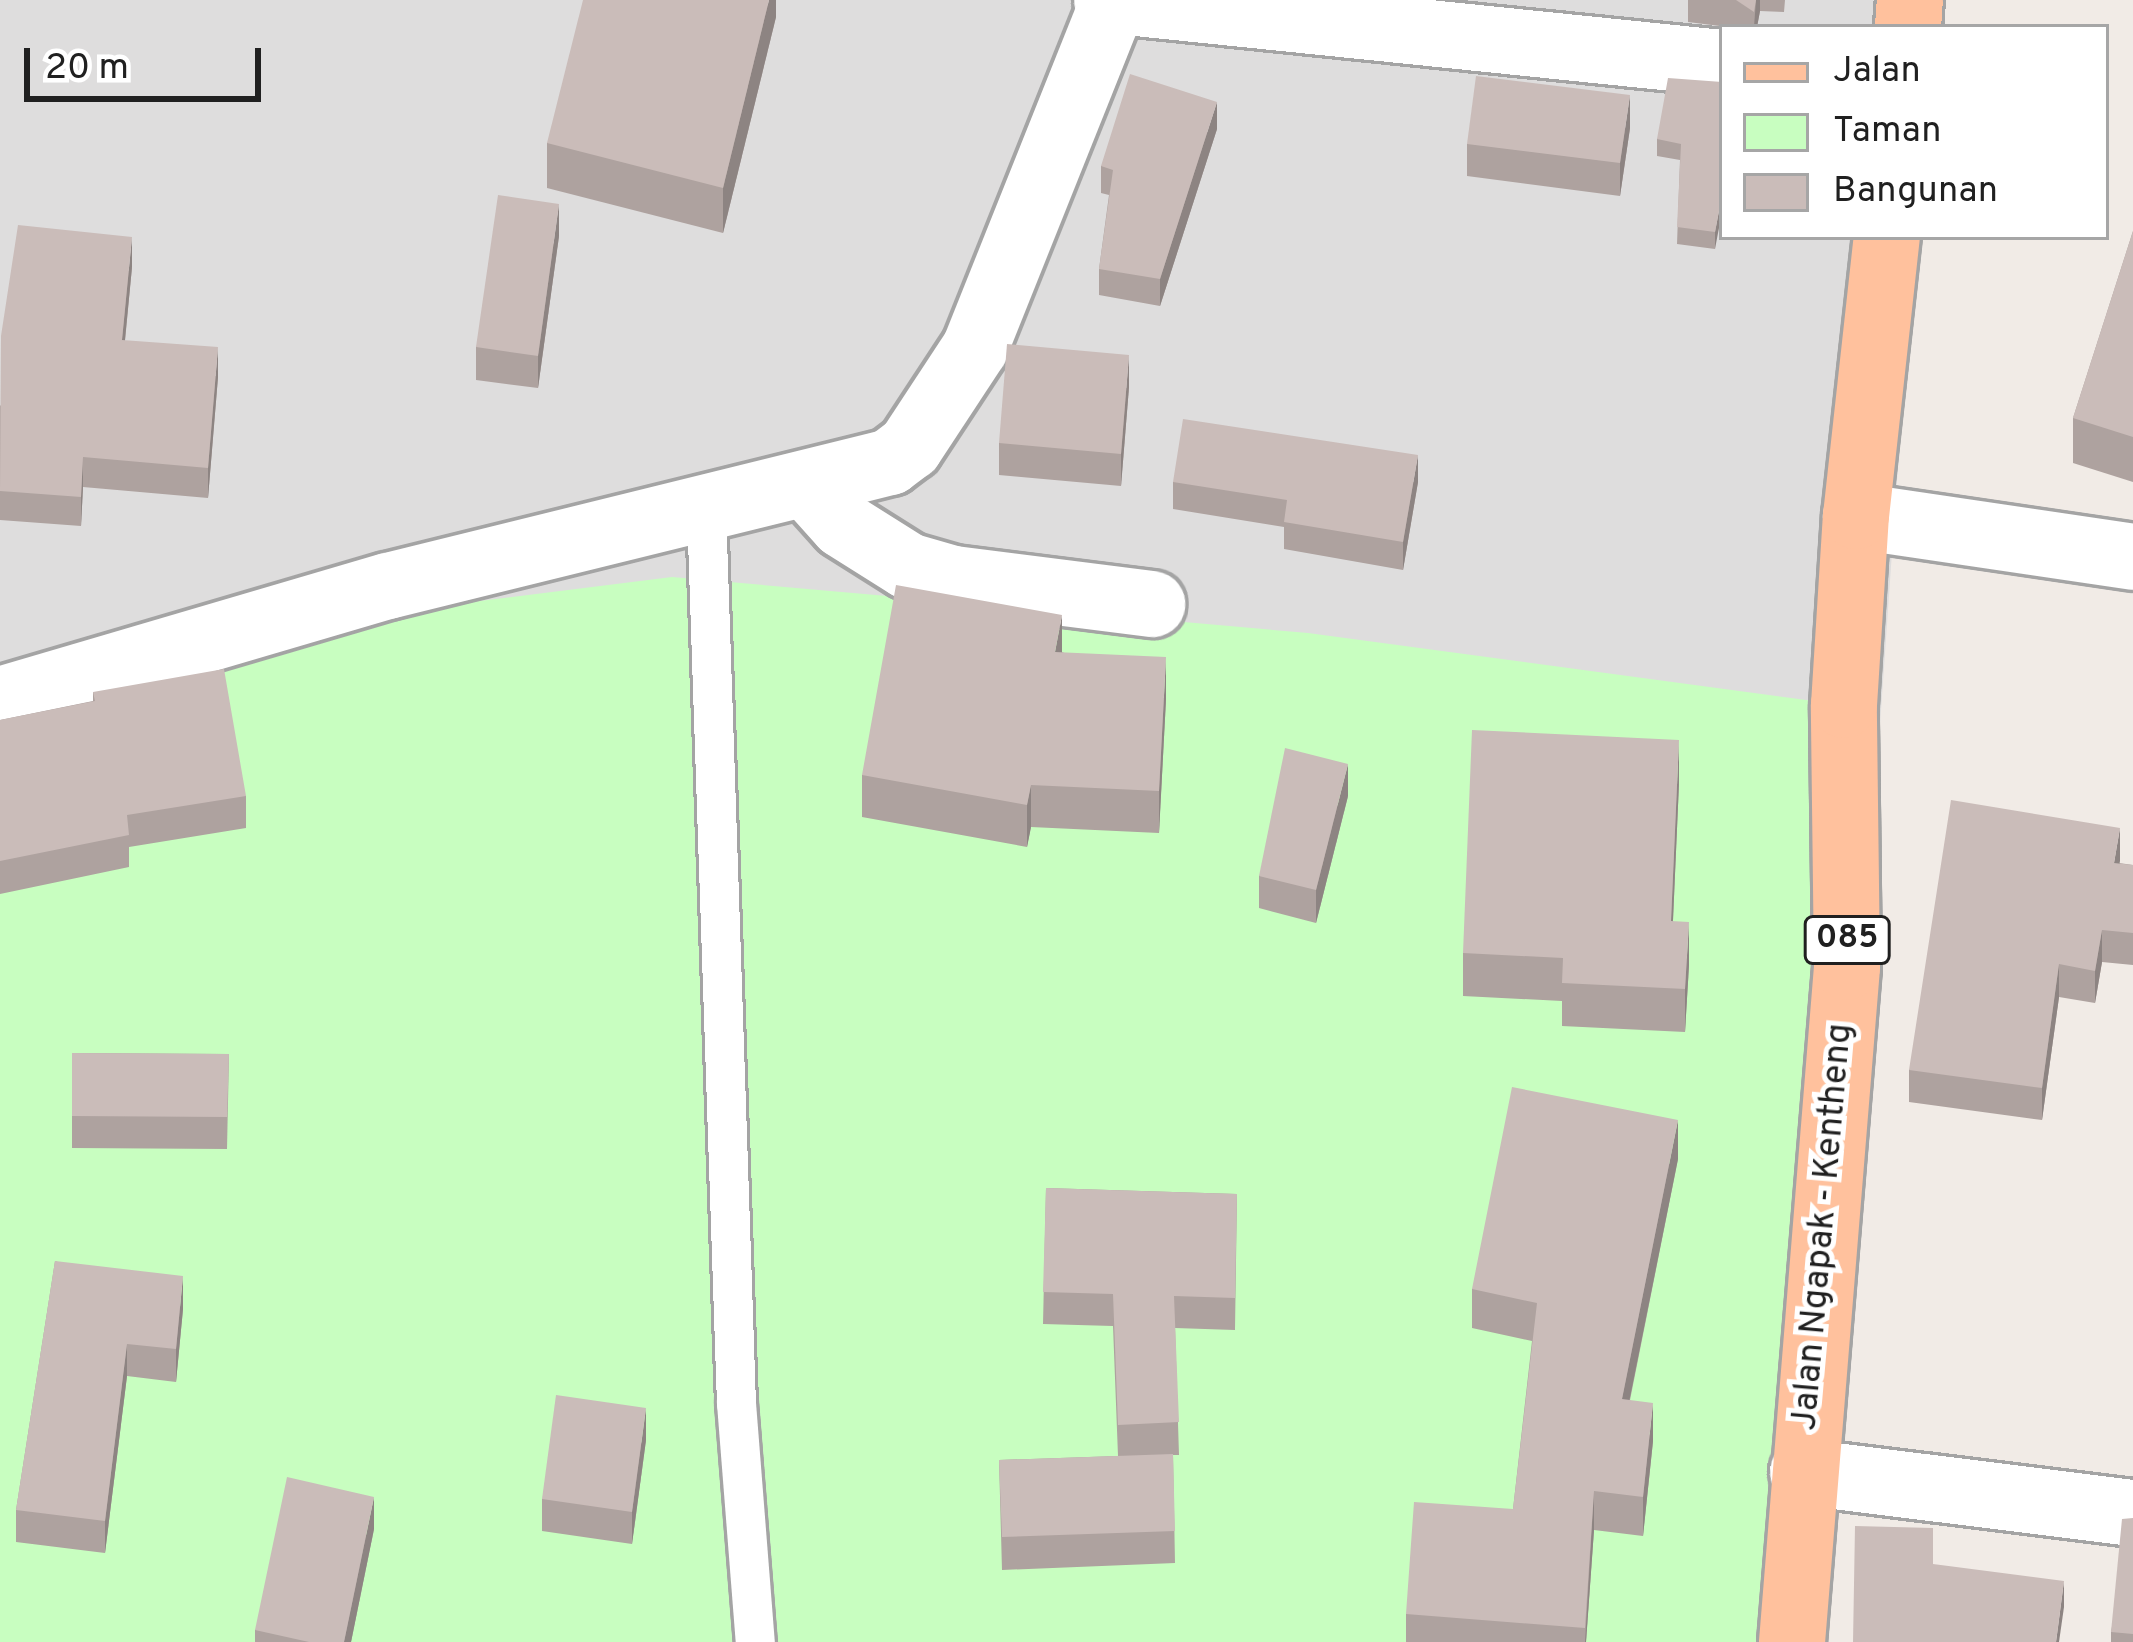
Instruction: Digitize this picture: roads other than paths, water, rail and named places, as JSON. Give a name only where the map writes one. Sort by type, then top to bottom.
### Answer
[{"type":"main road","name":"Jalan Ngapak - Kentheng","points":[[1792,1642],[1847,967],[1844,705],[1856,515],[1886,240]]},
{"type":"street","points":[[0,700],[388,586],[890,463],[910,447],[976,348],[1112,0],[1719,63]]},
{"type":"street","points":[[808,486],[843,525],[908,566],[953,579],[1152,604]]},
{"type":"street","points":[[1856,515],[2133,557]]},
{"type":"street","points":[[1803,1472],[2133,1513]]},
{"type":"lane","points":[[706,509],[736,1403],[755,1642]]}]
